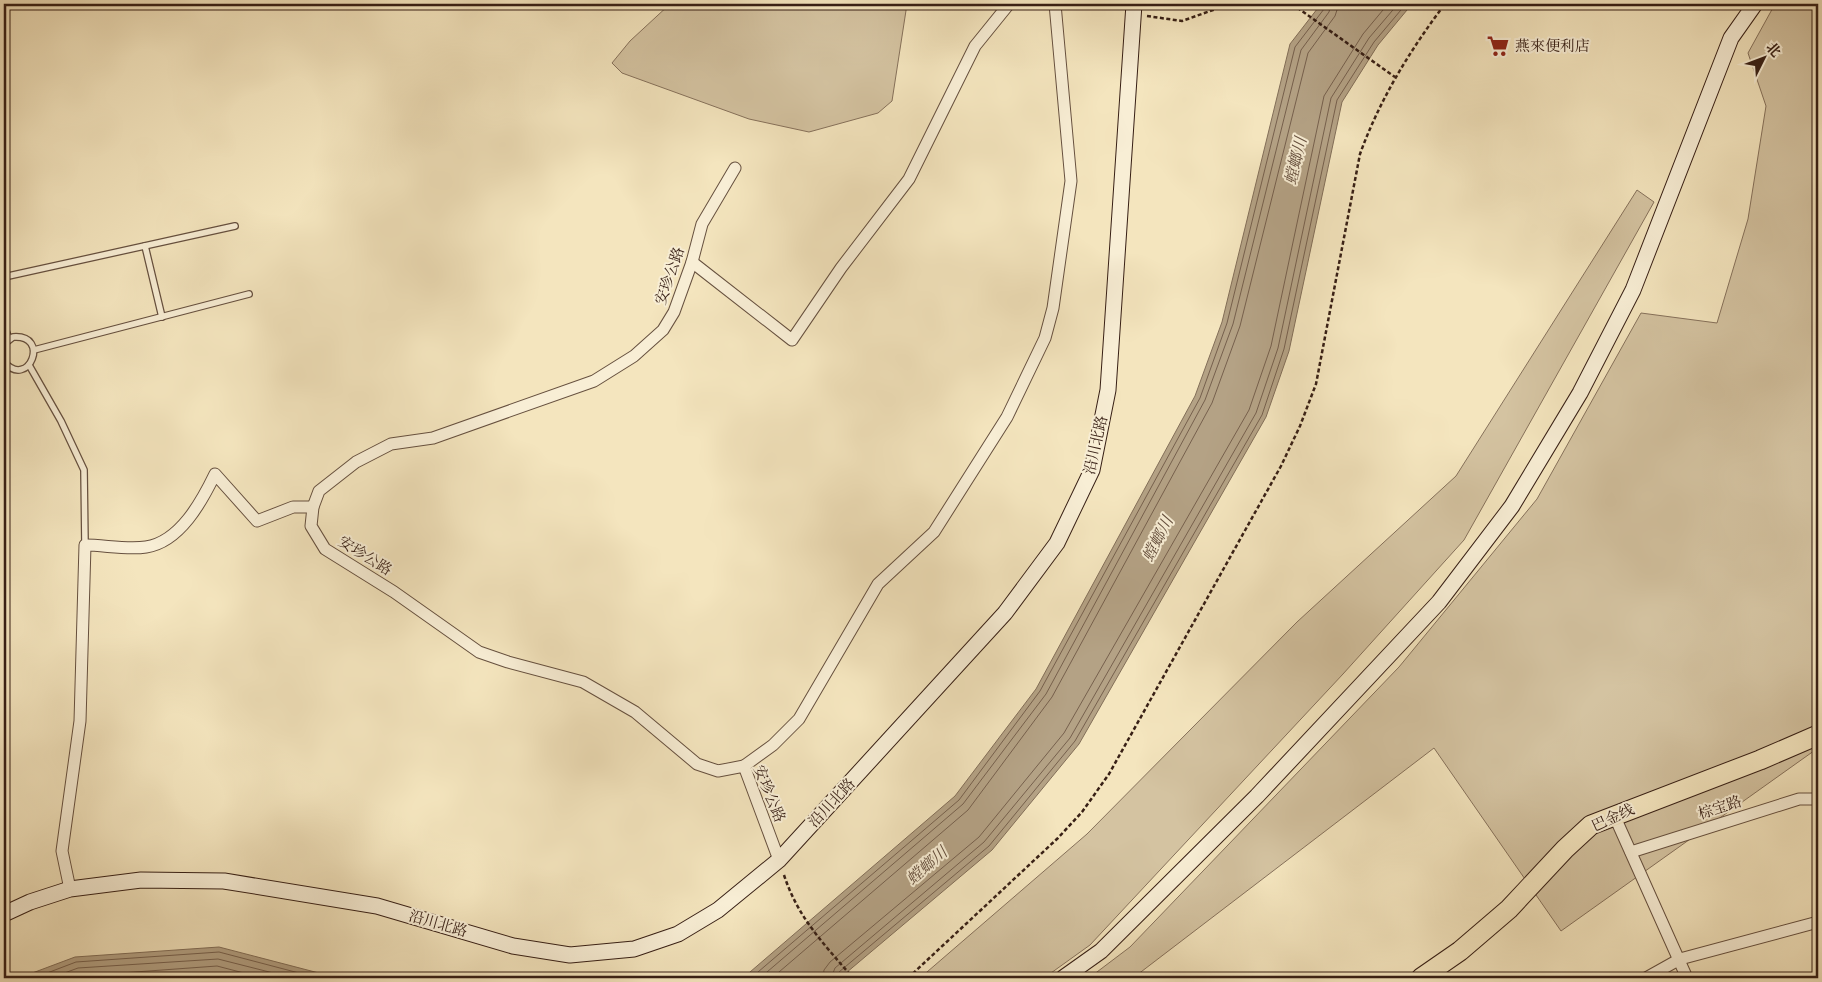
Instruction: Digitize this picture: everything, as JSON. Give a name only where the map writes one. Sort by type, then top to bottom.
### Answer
[{"type":"highway","name":"巴金线","points":[[1421,978],[1460,951],[1509,910],[1565,849],[1591,825],[1760,760],[1818,735]]},
{"type":"main road","points":[[1064,978],[1101,951],[1257,796],[1439,602],[1512,506],[1580,393],[1633,290],[1731,38],[1755,4]]},
{"type":"main road","name":"沿川北路","points":[[4,914],[30,902],[70,889],[141,880],[224,881],[377,906],[513,946],[570,955],[634,949],[678,934],[718,910],[779,860],[936,690],[1005,612],[1057,543],[1092,470],[1108,390],[1134,9]]},
{"type":"street","points":[[692,262],[792,340],[840,268],[909,179],[975,46],[1009,4]]},
{"type":"street","points":[[744,766],[773,745],[799,719],[878,584],[934,532],[1007,417],[1045,338],[1053,308],[1071,181],[1055,4]]},
{"type":"street","name":"安珍公路","points":[[735,168],[702,224],[692,262],[674,312],[663,330],[634,356],[594,381],[433,438],[391,444],[356,462],[319,491],[312,507],[311,526],[325,549],[394,592],[479,652],[508,662],[583,682],[635,712],[697,764],[718,771],[744,766],[779,860]]},
{"type":"street","points":[[70,889],[62,851],[80,721],[85,545],[146,547],[166,540],[187,519],[204,497],[215,474],[258,521],[293,507],[312,507]]},
{"type":"street","name":"棕宝路","points":[[1631,852],[1799,799],[1818,799]]},
{"type":"street","points":[[1614,815],[1687,978]]},
{"type":"street","points":[[1646,978],[1680,959],[1818,922]]},
{"type":"lane","points":[[4,277],[235,226]]},
{"type":"lane","points":[[145,246],[162,317]]},
{"type":"lane","points":[[34,350],[249,294]]},
{"type":"lane","points":[[4,325],[9,339]]},
{"type":"lane","points":[[4,344],[9,339],[24,338],[32,345],[34,350],[32,361],[24,368],[13,369],[4,362]]},
{"type":"lane","points":[[29,365],[84,470],[85,545]]},
{"type":"path","points":[[1134,9],[1182,21],[1230,4]]},
{"type":"path","points":[[1292,4],[1395,77]]},
{"type":"path","points":[[908,978],[1058,838],[1082,812],[1109,774],[1281,466],[1300,426],[1316,384],[1360,154],[1372,121],[1395,77],[1446,4]]},
{"type":"path","points":[[779,860],[792,899],[804,920],[853,978]]},
{"type":"shaded area","points":[[670,4],[907,4],[892,101],[878,113],[809,132],[749,119],[622,73],[612,63],[630,41]]},
{"type":"shaded area","points":[[1775,4],[1818,4],[1818,748],[1561,931],[1434,748],[1133,978],[1089,978],[1130,947],[1399,667],[1537,499],[1641,313],[1717,323],[1748,219],[1766,106],[1748,53]]},
{"type":"shaded area","points":[[1637,190],[1654,202],[1464,540],[1343,674],[1090,945],[1044,978],[920,978],[1087,834],[1297,622],[1456,476]]},
{"type":"water","name":"螳螂川","points":[[1321,4],[1412,4],[1378,45],[1342,102],[1289,351],[1266,417],[1079,744],[992,850],[840,978],[743,978],[955,796],[1036,689],[1195,396],[1222,322],[1290,44]]},
{"type":"water","points":[[219,947],[338,978],[19,978],[75,957]]},
{"type":"place","name":"燕來便利店","points":[[1498,46]]}]
